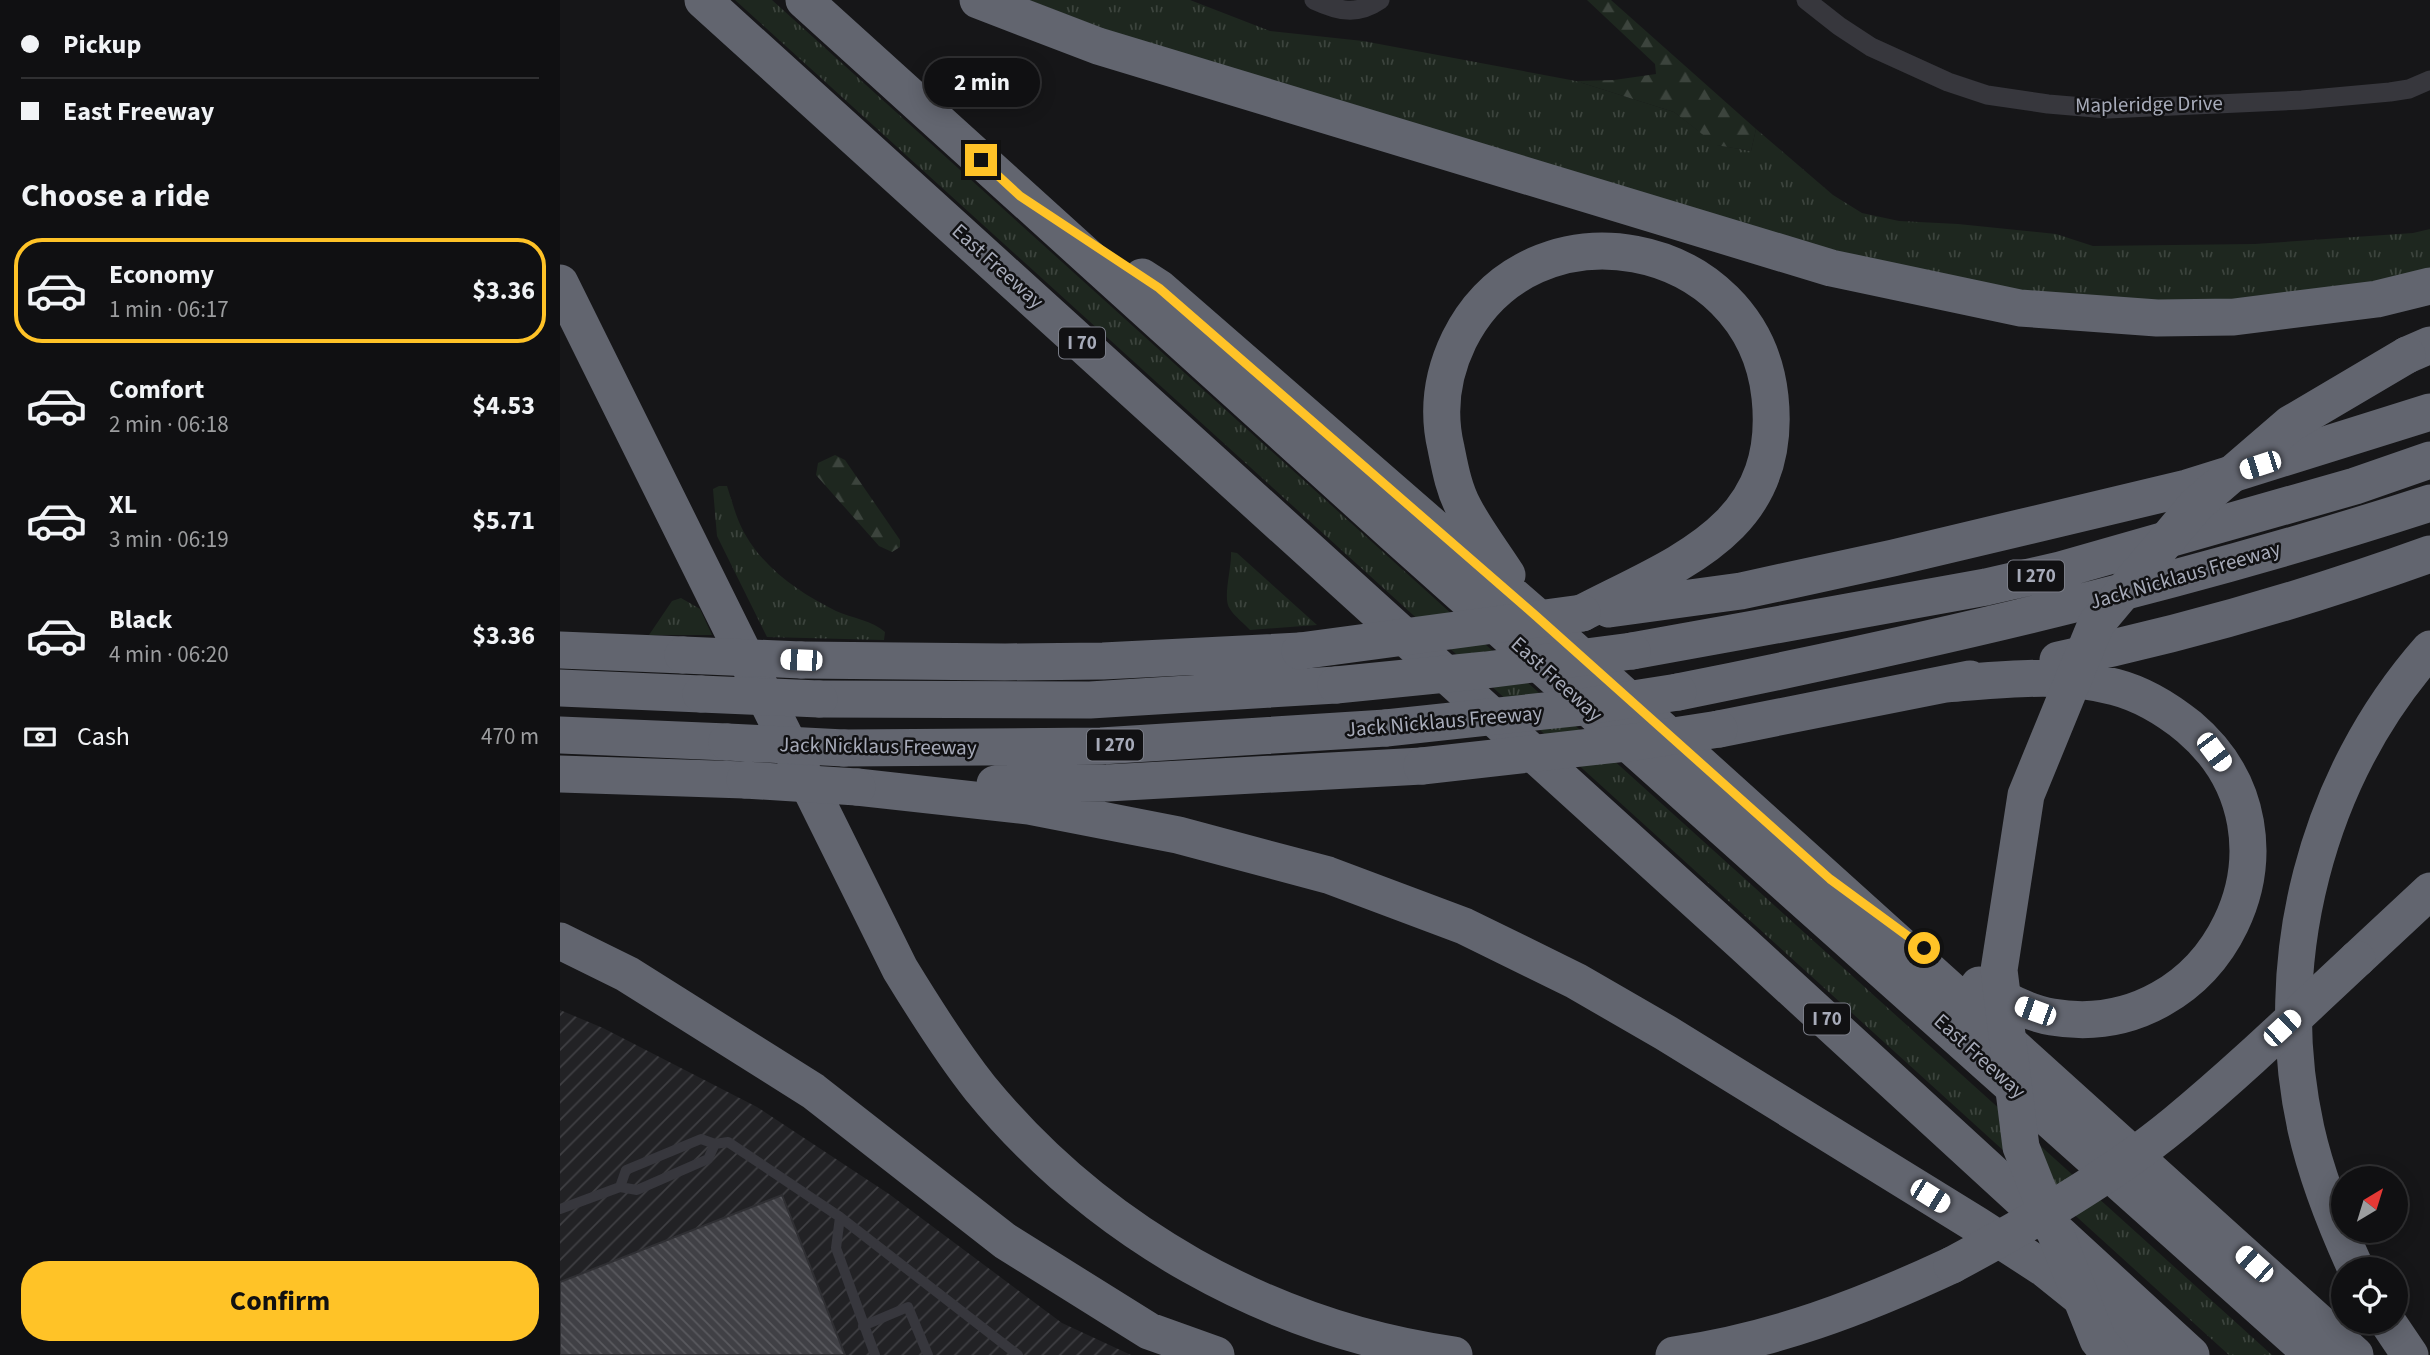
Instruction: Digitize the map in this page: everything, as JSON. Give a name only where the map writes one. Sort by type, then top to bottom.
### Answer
[{"type":"highway","name":"East Freeway","points":[[703,0],[1640,847],[2191,1355]]},
{"type":"highway","name":"East Freeway","points":[[804,0],[1395,535],[2313,1355]]},
{"type":"highway","points":[[978,0],[1098,46],[1831,268],[2020,308],[2157,318],[2234,317],[2376,299],[2430,286]]},
{"type":"highway","points":[[1020,196],[1159,288],[1536,616],[2355,1355]]},
{"type":"highway","points":[[1536,616],[1463,508],[1452,476],[1440,422],[1444,381],[1465,328],[1484,303],[1514,278],[1544,262],[1579,252],[1635,253],[1659,258],[1682,268],[1706,283],[1734,310],[1758,348],[1768,378],[1771,439],[1759,484],[1749,502],[1723,532],[1687,559],[1582,613]]},
{"type":"highway","points":[[560,283],[900,969],[934,1025],[982,1090],[1029,1142],[1065,1176],[1106,1209],[1198,1270],[1267,1303],[1315,1322],[1414,1349],[1454,1355]]},
{"type":"highway","points":[[2110,1355],[2098,1340],[2021,1147],[1999,970],[2026,795],[2096,624],[2196,505],[2290,424],[2418,350]]},
{"type":"highway","points":[[560,650],[801,660],[1017,662],[1300,651],[1741,591],[2187,488],[2430,412]]},
{"type":"highway","name":"Jack Nicklaus Freeway","points":[[560,688],[819,699],[1090,700],[1336,685],[1486,670],[1632,651],[1986,587],[2060,570],[2355,486],[2430,460]]},
{"type":"highway","name":"Jack Nicklaus Freeway","points":[[560,735],[844,748],[1101,746],[1386,728],[1582,707],[1678,692],[1930,640],[2078,605],[2430,503]]},
{"type":"highway","points":[[857,787],[1107,783],[1422,766],[1635,742],[1719,729],[2100,651],[2323,591],[2430,554]]},
{"type":"highway","points":[[2351,1257],[2320,1183],[2306,1129],[2297,1078],[2295,977],[2303,906],[2315,855],[2346,775],[2366,737],[2409,674],[2430,649]]},
{"type":"highway","points":[[1830,879],[1943,962],[1991,992],[2050,1017],[2116,1016],[2149,1006],[2180,987],[2210,957],[2223,939],[2234,918],[2246,880],[2249,839],[2241,798],[2228,771],[2198,734],[2160,707],[2115,687],[2029,678],[1947,684]]},
{"type":"highway","points":[[560,774],[857,787],[1029,806],[1178,835],[1328,875],[1464,926],[1610,1000],[2045,1269],[2152,1355]]},
{"type":"highway","points":[[1674,1355],[1753,1341],[1805,1325],[1907,1286],[2015,1231],[2137,1152],[2175,1123],[2264,1045],[2430,891]]},
{"type":"highway","points":[[560,942],[627,974],[813,1091],[1005,1241],[1149,1331],[1216,1355]]},
{"type":"highway","points":[[2396,1334],[2410,1355]]},
{"type":"street","points":[[1314,0],[1347,11],[1360,10],[1380,0]]},
{"type":"street","name":"Mapleridge Drive","points":[[1807,0],[1871,47],[1938,78],[1987,95],[2048,104],[2107,109],[2302,100],[2390,92],[2409,89],[2430,80]]},
{"type":"lane","points":[[620,1186],[626,1170],[701,1139],[715,1144],[729,1142],[840,1217],[1018,1355]]},
{"type":"lane","points":[[560,1209],[620,1186],[637,1190],[708,1159],[715,1144]]},
{"type":"lane","points":[[840,1217],[836,1248],[875,1355]]},
{"type":"lane","points":[[863,1326],[908,1307],[928,1355]]},
{"type":"shaded area","points":[[560,1010],[603,1028],[757,1107],[889,1194],[1062,1323],[1131,1355],[560,1355]]},
{"type":"green space","points":[[735,0],[772,0],[2272,1355],[2229,1355]]},
{"type":"green space","points":[[1029,0],[1190,0],[1270,31],[1363,41],[1576,81],[1674,112],[1717,145],[1751,151],[1756,129],[1833,195],[1862,213],[1899,221],[2056,234],[2093,246],[2255,244],[2413,233],[2430,229],[2430,278],[2193,312],[1916,278],[1122,36]]},
{"type":"green space","points":[[1587,0],[1611,0],[1756,129],[1751,151],[1716,145],[1674,112],[1576,81],[1614,80],[1656,74],[1655,64]]},
{"type":"green space","points":[[835,455],[845,460],[900,540],[900,547],[892,552],[879,546],[816,475],[818,463]]},
{"type":"green space","points":[[727,486],[737,518],[756,551],[767,564],[793,586],[821,603],[880,628],[885,632],[884,640],[767,637],[717,536],[713,489]]},
{"type":"green space","points":[[1231,552],[1237,553],[1317,625],[1250,630],[1234,615],[1228,604]]},
{"type":"green space","points":[[681,598],[700,609],[712,635],[649,635],[672,601]]},
{"type":"building","points":[[782,1195],[845,1355],[560,1355],[560,1282]]},
{"type":"route","points":[[981,160],[1020,196],[1159,288],[1536,616],[1830,879],[1924,948]]}]
